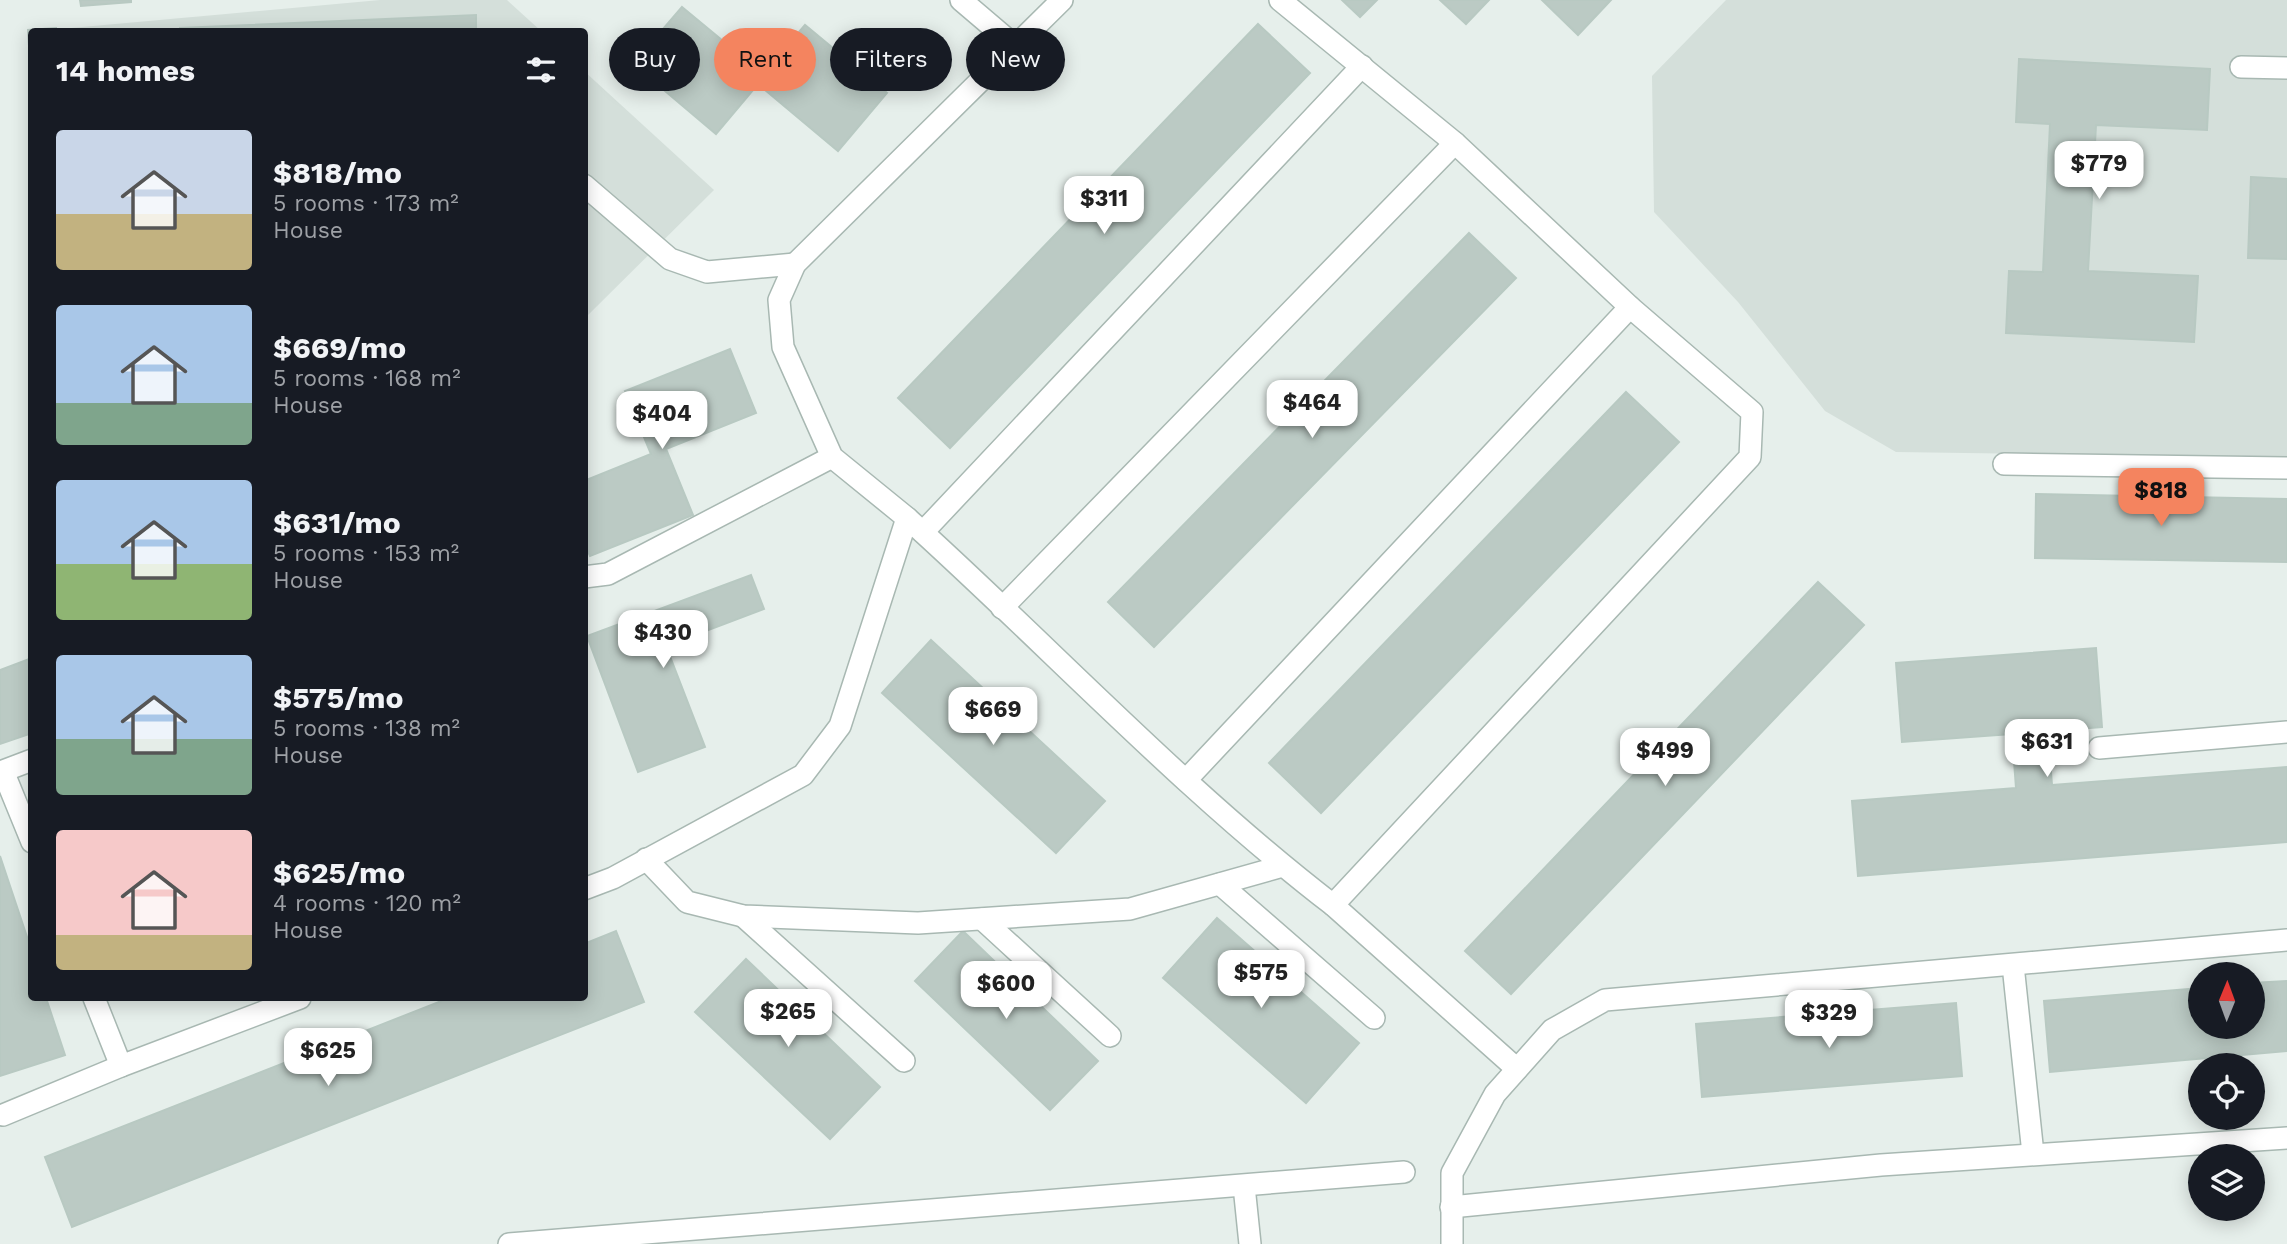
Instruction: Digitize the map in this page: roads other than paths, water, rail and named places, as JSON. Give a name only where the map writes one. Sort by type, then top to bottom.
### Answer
[{"type":"street","points":[[961,0],[994,28]]},
{"type":"street","points":[[1033,28],[1062,0]]},
{"type":"street","points":[[1280,0],[1455,143],[1630,307],[1752,412],[1750,457],[1333,905]]},
{"type":"street","points":[[923,533],[1362,66]]},
{"type":"street","points":[[2241,67],[2287,68]]},
{"type":"street","points":[[970,91],[796,264],[779,300],[783,347],[832,457],[907,518],[1186,780],[1283,866],[1333,905],[1517,1069]]},
{"type":"street","points":[[1002,608],[1455,143]]},
{"type":"street","points":[[588,187],[670,259],[707,272],[796,264]]},
{"type":"street","points":[[1186,780],[1630,307]]},
{"type":"street","points":[[588,577],[608,575],[832,457]]},
{"type":"street","points":[[2004,464],[2287,468]]},
{"type":"street","points":[[588,887],[613,878],[803,775],[841,726],[907,518]]},
{"type":"street","points":[[2099,748],[2287,732]]},
{"type":"street","points":[[28,762],[3,771],[28,832]]},
{"type":"street","points":[[646,859],[687,902],[743,916],[918,923],[1130,909],[1283,866]]},
{"type":"street","points":[[1220,884],[1374,1018]]},
{"type":"street","points":[[743,916],[904,1061]]},
{"type":"street","points":[[982,919],[1110,1036]]},
{"type":"street","points":[[1452,1244],[1452,1173],[1495,1094],[1552,1030],[1605,1000],[2287,940]]},
{"type":"street","points":[[2013,965],[2033,1154]]},
{"type":"street","points":[[95,1001],[121,1066]]},
{"type":"street","points":[[3,1115],[121,1066],[292,1001]]},
{"type":"street","points":[[1451,1207],[1881,1165],[2287,1138]]},
{"type":"street","points":[[509,1244],[1404,1172]]},
{"type":"street","points":[[1244,1186],[1250,1244]]}]
